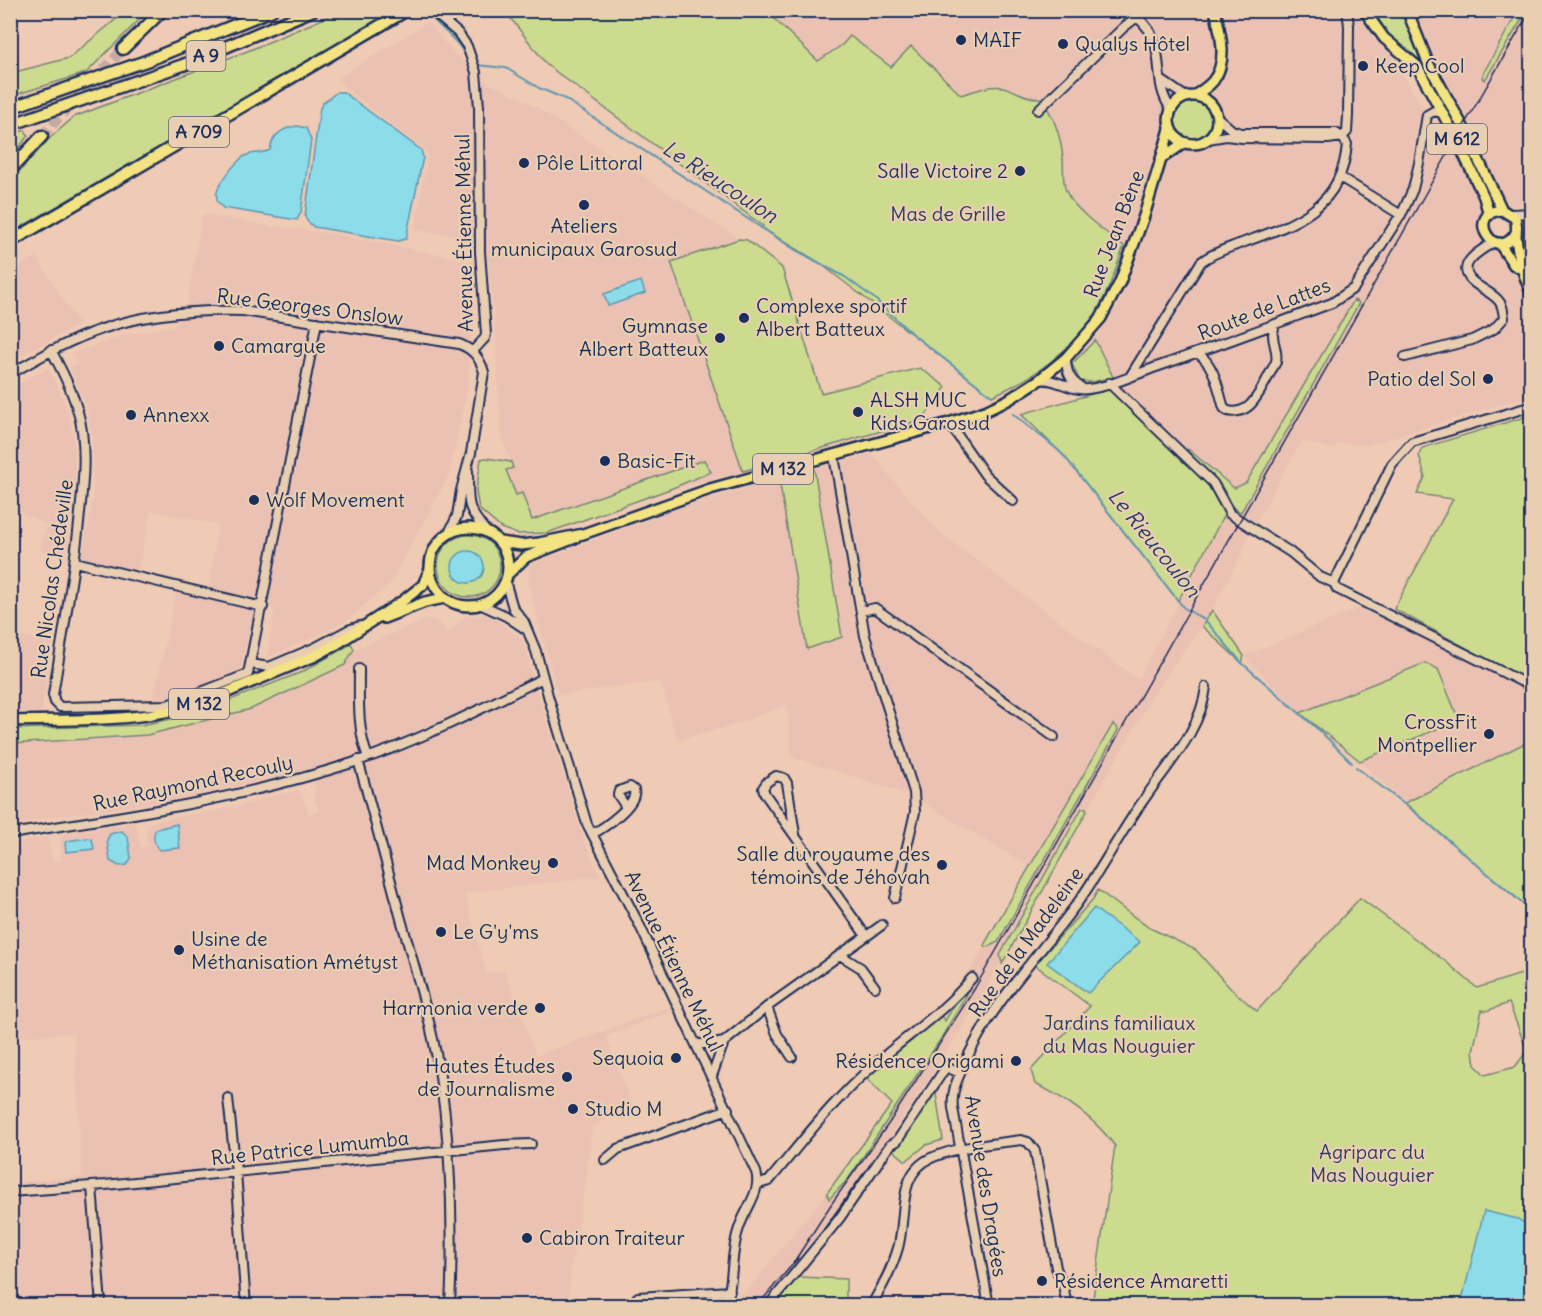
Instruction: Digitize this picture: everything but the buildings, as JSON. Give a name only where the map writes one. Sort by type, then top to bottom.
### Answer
[{"type":"highway","points":[[123,49],[163,10]]},
{"type":"highway","name":"A 9","points":[[10,108],[146,61],[272,10]]},
{"type":"highway","name":"A 9","points":[[10,125],[183,65],[313,10]]},
{"type":"highway","name":"A 709","points":[[10,242],[407,10]]},
{"type":"highway","points":[[10,170],[42,135]]},
{"type":"main road","points":[[1213,82],[1178,101],[1171,109],[1170,129],[1177,139],[1184,143],[1197,144],[1208,139],[1216,125],[1217,117],[1212,105],[1213,82],[1218,72],[1222,48],[1215,10]]},
{"type":"main road","name":"M 612","points":[[1364,10],[1384,38],[1417,66],[1484,197],[1489,215]]},
{"type":"main road","name":"M 612","points":[[1407,10],[1429,65],[1512,220],[1522,263],[1520,268]]},
{"type":"main road","points":[[1190,96],[1204,99],[1212,105]]},
{"type":"main road","name":"Rue Jean Bène","points":[[949,423],[985,411],[1008,400],[1039,380],[1066,358],[1101,318],[1120,282],[1170,129]]},
{"type":"main road","name":"Rue Jean Bène","points":[[1162,158],[1184,143]]},
{"type":"main road","points":[[1489,215],[1512,220],[1509,241],[1494,241],[1484,224],[1489,215]]},
{"type":"main road","name":"M 612","points":[[1494,241],[1514,265],[1520,268],[1532,294]]},
{"type":"main road","name":"M 132","points":[[500,542],[521,545],[583,534],[710,489],[949,423]]},
{"type":"main road","points":[[469,527],[485,530],[500,542],[508,560],[509,573],[506,584],[498,595],[482,604],[462,606],[445,598],[433,583],[430,569],[433,550],[449,533],[469,527]]},
{"type":"main road","name":"M 132","points":[[509,573],[526,557],[566,543],[583,534]]},
{"type":"main road","name":"M 132","points":[[10,721],[136,716],[182,709],[250,684],[315,656],[370,623],[423,585],[430,569]]},
{"type":"main road","name":"M 132","points":[[370,623],[426,602],[445,598]]},
{"type":"street","points":[[1127,10],[1138,16],[1153,38],[1157,48],[1161,88],[1171,109]]},
{"type":"street","points":[[1038,110],[1124,27],[1146,10]]},
{"type":"street","points":[[1342,137],[1347,132],[1348,117],[1347,10]]},
{"type":"street","name":"Avenue Étienne Méhul","points":[[432,11],[458,33],[467,46],[473,63],[479,107],[480,252],[486,334],[472,351],[481,362],[484,372],[468,469],[469,509],[485,530]]},
{"type":"street","points":[[1161,80],[1190,96]]},
{"type":"street","name":"Route de Lattes","points":[[1088,389],[1197,353],[1332,303],[1346,295],[1368,269],[1401,215],[1413,189],[1425,119],[1430,112],[1443,113]]},
{"type":"street","points":[[1217,117],[1236,132],[1257,135]]},
{"type":"street","points":[[1131,375],[1201,262],[1215,254],[1304,218],[1325,200],[1340,177],[1347,144],[1336,133],[1226,136],[1208,139]]},
{"type":"street","points":[[1340,177],[1401,215]]},
{"type":"street","points":[[1512,220],[1529,213]]},
{"type":"street","points":[[1405,357],[1472,340],[1494,329],[1504,318],[1503,308],[1498,300],[1470,279],[1467,272],[1467,264],[1472,257],[1494,241]]},
{"type":"street","name":"Rue Georges Onslow","points":[[10,374],[51,350],[111,326],[174,313],[243,311],[459,344],[472,351]]},
{"type":"street","points":[[317,322],[251,664],[269,667],[296,657],[348,630],[370,623]]},
{"type":"street","points":[[1197,353],[1205,358],[1210,366],[1224,408],[1231,413],[1247,407],[1278,358],[1271,337],[1275,324]]},
{"type":"street","name":"Rue Nicolas Chédeville","points":[[51,350],[73,396],[82,430],[84,477],[75,562],[52,695],[55,702],[60,707],[167,705],[248,674],[251,664]]},
{"type":"street","points":[[1066,358],[1067,371],[1074,384],[1088,389]]},
{"type":"street","points":[[1039,380],[1059,381],[1078,389],[1088,389]]},
{"type":"street","points":[[1109,383],[1213,483],[1230,514],[1290,552],[1320,577],[1334,584],[1337,589],[1532,687]]},
{"type":"street","points":[[1334,584],[1392,464],[1412,442],[1532,406]]},
{"type":"street","points":[[949,423],[985,475],[1013,501]]},
{"type":"street","points":[[834,456],[865,636],[914,792],[915,812],[895,898]]},
{"type":"street","name":"Avenue Étienne Méhul","points":[[449,533],[457,516],[463,480],[468,469]]},
{"type":"street","points":[[75,562],[263,607]]},
{"type":"street","name":"Avenue Étienne Méhul","points":[[506,584],[513,608],[524,622],[537,651],[569,766],[592,834],[697,1044],[756,1172],[759,1184]]},
{"type":"street","points":[[482,604],[527,630]]},
{"type":"street","points":[[861,611],[874,608],[1054,737]]},
{"type":"street","points":[[359,669],[363,743],[368,757]]},
{"type":"street","name":"Rue Raymond Recouly","points":[[10,834],[214,800],[286,782],[368,757],[456,721],[543,678]]},
{"type":"street","name":"Rue de la Madeleine","points":[[960,1073],[978,1035],[998,1004],[1082,897],[1126,824],[1195,726],[1203,705],[1206,687]]},
{"type":"street","points":[[358,760],[423,1000],[438,1068],[449,1151],[453,1239],[450,1305]]},
{"type":"street","points":[[795,834],[787,783],[784,778],[776,776],[763,788],[795,834],[866,936]]},
{"type":"street","points":[[592,834],[601,830],[626,807]]},
{"type":"street","points":[[697,1044],[714,1044],[724,1041],[767,1007],[882,925]]},
{"type":"street","points":[[840,954],[861,968],[875,987]]},
{"type":"street","points":[[726,1305],[730,1291],[735,1241],[742,1218],[759,1184],[769,1181],[818,1122],[872,1066],[928,1022],[958,995],[972,978]]},
{"type":"street","points":[[767,1007],[777,1034],[792,1057]]},
{"type":"street","points":[[712,1076],[724,1041]]},
{"type":"street","points":[[768,1305],[839,1219],[890,1145],[897,1141],[946,1068],[960,1073]]},
{"type":"street","name":"Avenue des Dragées","points":[[960,1073],[952,1097],[988,1305]]},
{"type":"street","points":[[228,1098],[246,1305]]},
{"type":"street","points":[[605,1160],[618,1149],[728,1109]]},
{"type":"street","points":[[871,1305],[890,1272],[899,1246],[905,1190],[915,1171],[931,1158],[960,1150],[1021,1140],[1028,1142],[1032,1147],[1056,1268],[1067,1305]]},
{"type":"street","name":"Rue Patrice Lumumba","points":[[10,1192],[531,1144]]},
{"type":"street","points":[[92,1186],[101,1305]]},
{"type":"street","points":[[629,1305],[638,1297],[730,1291]]},
{"type":"shaded area","points":[[505,11],[1364,11],[1421,105],[1453,140],[1531,310],[1531,395],[1368,445],[1337,443],[1335,449],[1302,441],[1254,525],[1237,516],[1235,512],[1237,498],[1116,388],[1095,340],[1121,300],[1138,256],[1078,208],[1067,193],[1062,176],[1063,161],[1032,99],[1004,87],[985,87],[961,95],[911,47],[904,77],[547,65]]},
{"type":"shaded area","points":[[1412,11],[1531,11],[1531,206],[1509,206],[1494,180],[1475,127],[1463,121],[1435,69]]},
{"type":"shaded area","points":[[427,23],[482,80],[524,100],[739,239],[671,263],[743,471],[637,499],[531,520],[522,493],[516,495],[506,470],[513,468],[501,435],[495,324],[486,245],[473,259],[458,257],[456,236],[415,230],[428,153],[344,87],[338,78]]},
{"type":"shaded area","points":[[202,214],[268,226],[334,234],[474,262],[468,385],[449,475],[389,584],[345,622],[267,658],[275,609],[254,600],[209,589],[218,524],[151,511],[137,573],[81,561],[93,500],[93,455],[86,404],[70,367],[77,364],[72,354],[125,335],[177,325],[187,306]]},
{"type":"shaded area","points":[[36,257],[79,325],[11,360],[11,271]]},
{"type":"shaded area","points":[[48,368],[68,410],[74,439],[75,482],[66,556],[39,550],[48,525],[11,508],[11,388]]},
{"type":"shaded area","points":[[872,454],[913,504],[944,536],[1138,680],[1226,513],[1250,530],[1242,553],[1212,610],[1153,695],[987,988],[926,1084],[835,1219],[776,1290],[762,1305],[735,1305],[736,1294],[744,1294],[830,1190],[892,1103],[959,998],[964,982],[1031,867],[911,795],[792,757],[787,704],[744,722],[677,740],[661,681],[558,695],[529,585],[529,565],[676,509],[779,479],[807,649],[841,637],[814,468]]},
{"type":"shaded area","points":[[177,588],[255,608],[239,675],[170,700],[153,702]]},
{"type":"shaded area","points":[[1366,598],[1392,612],[1394,609],[1531,683],[1531,740],[1405,803],[1360,761],[1458,721],[1425,663],[1300,713],[1244,656],[1367,605]]},
{"type":"shaded area","points":[[489,614],[522,639],[584,841],[600,876],[465,893],[486,974],[505,970],[536,1056],[672,1006],[674,1010],[606,1036],[633,1108],[592,1126],[571,1269],[568,1306],[11,1305],[11,1183],[82,1177],[74,1033],[11,1037],[11,844],[48,837],[52,861],[59,861],[62,860],[60,835],[133,823],[137,826],[140,847],[148,847],[146,829],[155,821],[235,807],[296,790],[301,792],[309,815],[320,811],[314,796],[316,785],[310,769],[179,799],[11,825],[11,744],[147,735],[345,665],[354,649],[430,619],[440,623],[447,633],[467,616]]},
{"type":"shaded area","points":[[11,636],[53,641],[41,712],[11,713]]},
{"type":"green space","points":[[126,11],[148,11],[86,73],[11,96],[11,73],[69,58]]},
{"type":"green space","points":[[341,11],[394,11],[11,233],[11,181],[50,138],[74,117],[250,50]]},
{"type":"green space","name":"Mas de Grille","points":[[505,11],[766,11],[818,61],[842,45],[850,36],[891,67],[911,46],[961,95],[992,87],[1003,87],[1030,97],[1040,98],[1053,119],[1059,135],[1064,183],[1070,199],[1084,214],[1124,246],[1104,298],[1085,327],[1062,352],[1022,381],[992,396],[817,261],[762,228],[763,226],[547,65]]},
{"type":"green space","points":[[1371,11],[1402,11],[1414,44],[1428,72],[1425,73],[1419,63],[1384,31]]},
{"type":"green space","points":[[1518,11],[1527,11],[1485,80],[1482,78],[1484,72]]},
{"type":"green space","points":[[1193,102],[1206,107],[1211,120],[1206,133],[1193,138],[1180,133],[1175,120],[1180,107]]},
{"type":"green space","points":[[25,130],[28,135],[11,160],[11,135]]},
{"type":"green space","points":[[1532,220],[1531,274],[1524,254],[1523,235],[1528,222]]},
{"type":"green space","name":"Complexe sportif Albert Batteux","points":[[739,239],[747,240],[782,268],[821,393],[920,368],[946,387],[923,419],[743,471],[671,262]]},
{"type":"green space","points":[[1354,300],[1359,303],[1241,512],[1237,510],[1231,505],[1224,491],[1210,474],[1186,455],[1188,449],[1234,488],[1246,483]]},
{"type":"green space","points":[[1095,340],[1113,377],[1092,382],[1080,381],[1072,364]]},
{"type":"green space","points":[[1110,389],[1210,485],[1225,513],[1178,601],[1065,457],[1021,414]]},
{"type":"green space","points":[[1531,415],[1531,683],[1394,609],[1453,499],[1417,494],[1425,477],[1419,455],[1422,448]]},
{"type":"green space","points":[[481,459],[511,462],[513,468],[506,470],[516,495],[522,493],[532,520],[704,460],[711,472],[547,533],[517,534],[501,528],[479,509],[476,491]]},
{"type":"green space","points":[[814,468],[842,637],[807,649],[779,479]]},
{"type":"green space","points":[[469,535],[491,544],[500,566],[491,588],[469,597],[447,588],[438,566],[447,544]]},
{"type":"green space","points":[[1212,610],[1244,656],[1242,663],[1202,626]]},
{"type":"green space","points":[[351,644],[354,649],[345,665],[251,709],[147,735],[11,744],[11,729],[141,725],[192,715],[302,672]]},
{"type":"green space","points":[[1425,663],[1438,669],[1459,720],[1360,761],[1300,713]]},
{"type":"green space","points":[[1113,724],[1118,730],[998,942],[988,947],[984,945]]},
{"type":"green space","points":[[1531,740],[1531,911],[1405,803]]},
{"type":"green space","points":[[1082,808],[1086,808],[1087,811],[1002,964],[1000,955]]},
{"type":"green space","name":"Agriparc du Mas Nouguier","points":[[1098,890],[1148,927],[1196,950],[1230,988],[1257,1011],[1360,898],[1445,961],[1477,988],[1531,971],[1531,1305],[1092,1305],[1115,1146],[1079,1110],[1035,1084],[1031,1070],[1090,1006],[1035,965],[1093,899]],"holes":[[[1509,1003],[1527,1051],[1515,1067],[1485,1075],[1475,1065],[1473,1051],[1482,1010],[1486,1011]]]},
{"type":"green space","points":[[967,994],[940,1040],[849,1178],[829,1199],[827,1193],[892,1104],[865,1077],[941,1016],[945,1021],[959,997]]},
{"type":"green space","points":[[940,1084],[936,1094],[943,1140],[926,1145],[906,1161],[893,1150]]},
{"type":"green space","points":[[798,1277],[846,1279],[846,1305],[775,1305]]},
{"type":"water","points":[[337,92],[343,92],[421,150],[423,157],[406,239],[398,241],[314,227],[307,221],[305,216],[320,108]]},
{"type":"water","points":[[297,126],[306,128],[311,140],[301,212],[297,220],[223,208],[217,201],[217,192],[234,165],[247,155],[270,150],[273,140],[279,133]]},
{"type":"water","points":[[641,281],[645,293],[608,306],[604,294]]},
{"type":"water","points":[[468,551],[479,556],[484,567],[479,578],[468,583],[457,578],[452,567],[457,556]]},
{"type":"water","points":[[177,824],[180,848],[159,850],[154,840],[156,829]]},
{"type":"water","points":[[122,831],[128,837],[131,858],[127,865],[119,866],[110,861],[107,840],[110,834]]},
{"type":"water","points":[[92,839],[94,849],[66,852],[65,843],[67,841]]},
{"type":"water","points":[[1094,908],[1140,942],[1088,993],[1047,963]]},
{"type":"water","points":[[1484,1211],[1518,1219],[1531,1228],[1531,1305],[1461,1304]]},
{"type":"waterway","name":"Le Rieucoulon","points":[[428,13],[457,43],[468,64],[471,64]]},
{"type":"waterway","name":"Le Rieucoulon","points":[[476,65],[506,68],[539,88],[565,99],[794,249],[845,277],[875,299],[911,333],[992,396]]},
{"type":"waterway","name":"Le Rieucoulon","points":[[1013,414],[1065,457],[1184,608],[1205,620],[1242,663],[1321,732],[1352,763]]},
{"type":"waterway","name":"Le Rieucoulon","points":[[1356,767],[1417,814],[1532,911]]},
{"type":"tunnel","points":[[42,136],[123,49]]},
{"type":"tram line","points":[[792,1265],[832,1203],[889,1123],[975,988],[1531,10]]},
{"type":"tram line","points":[[824,1229],[864,1173]]},
{"type":"tram line","points":[[757,1306],[798,1258]]},
{"type":"place","name":"MAIF","points":[[961,40]]},
{"type":"place","name":"Qualys Hôtel","points":[[1063,44]]},
{"type":"place","name":"Keep Cool","points":[[1363,66]]},
{"type":"place","name":"Pôle Littoral","points":[[524,163]]},
{"type":"place","name":"Salle Victoire 2","points":[[1020,171]]},
{"type":"place","name":"Ateliers municipaux Garosud","points":[[584,205]]},
{"type":"place","name":"Complexe sportif Albert Batteux","points":[[744,318]]},
{"type":"place","name":"Gymnase Albert Batteux","points":[[720,338]]},
{"type":"place","name":"Camargue","points":[[219,346]]},
{"type":"place","name":"Patio del Sol","points":[[1488,379]]},
{"type":"place","name":"ALSH MUC Kids Garosud","points":[[858,412]]},
{"type":"place","name":"Annexx","points":[[131,415]]},
{"type":"place","name":"Basic-Fit","points":[[605,461]]},
{"type":"place","name":"Wolf Movement","points":[[254,500]]},
{"type":"place","name":"CrossFit Montpellier","points":[[1489,734]]},
{"type":"place","name":"Mad Monkey","points":[[553,863]]},
{"type":"place","name":"Salle du royaume des témoins de Jéhovah","points":[[942,865]]},
{"type":"place","name":"Le G'y'ms","points":[[441,932]]},
{"type":"place","name":"Usine de Méthanisation Amétyst","points":[[179,950]]},
{"type":"place","name":"Harmonia verde","points":[[540,1008]]},
{"type":"place","name":"Sequoia","points":[[676,1058]]},
{"type":"place","name":"Résidence Origami","points":[[1016,1061]]},
{"type":"place","name":"Hautes Études de Journalisme","points":[[567,1077]]},
{"type":"place","name":"Studio M","points":[[573,1109]]},
{"type":"place","name":"Cabiron Traiteur","points":[[527,1238]]},
{"type":"place","name":"Résidence Amaretti","points":[[1042,1281]]},
{"type":"park label","name":"Jardins familiaux du Mas Nouguier","points":[[1119,1034]]}]
